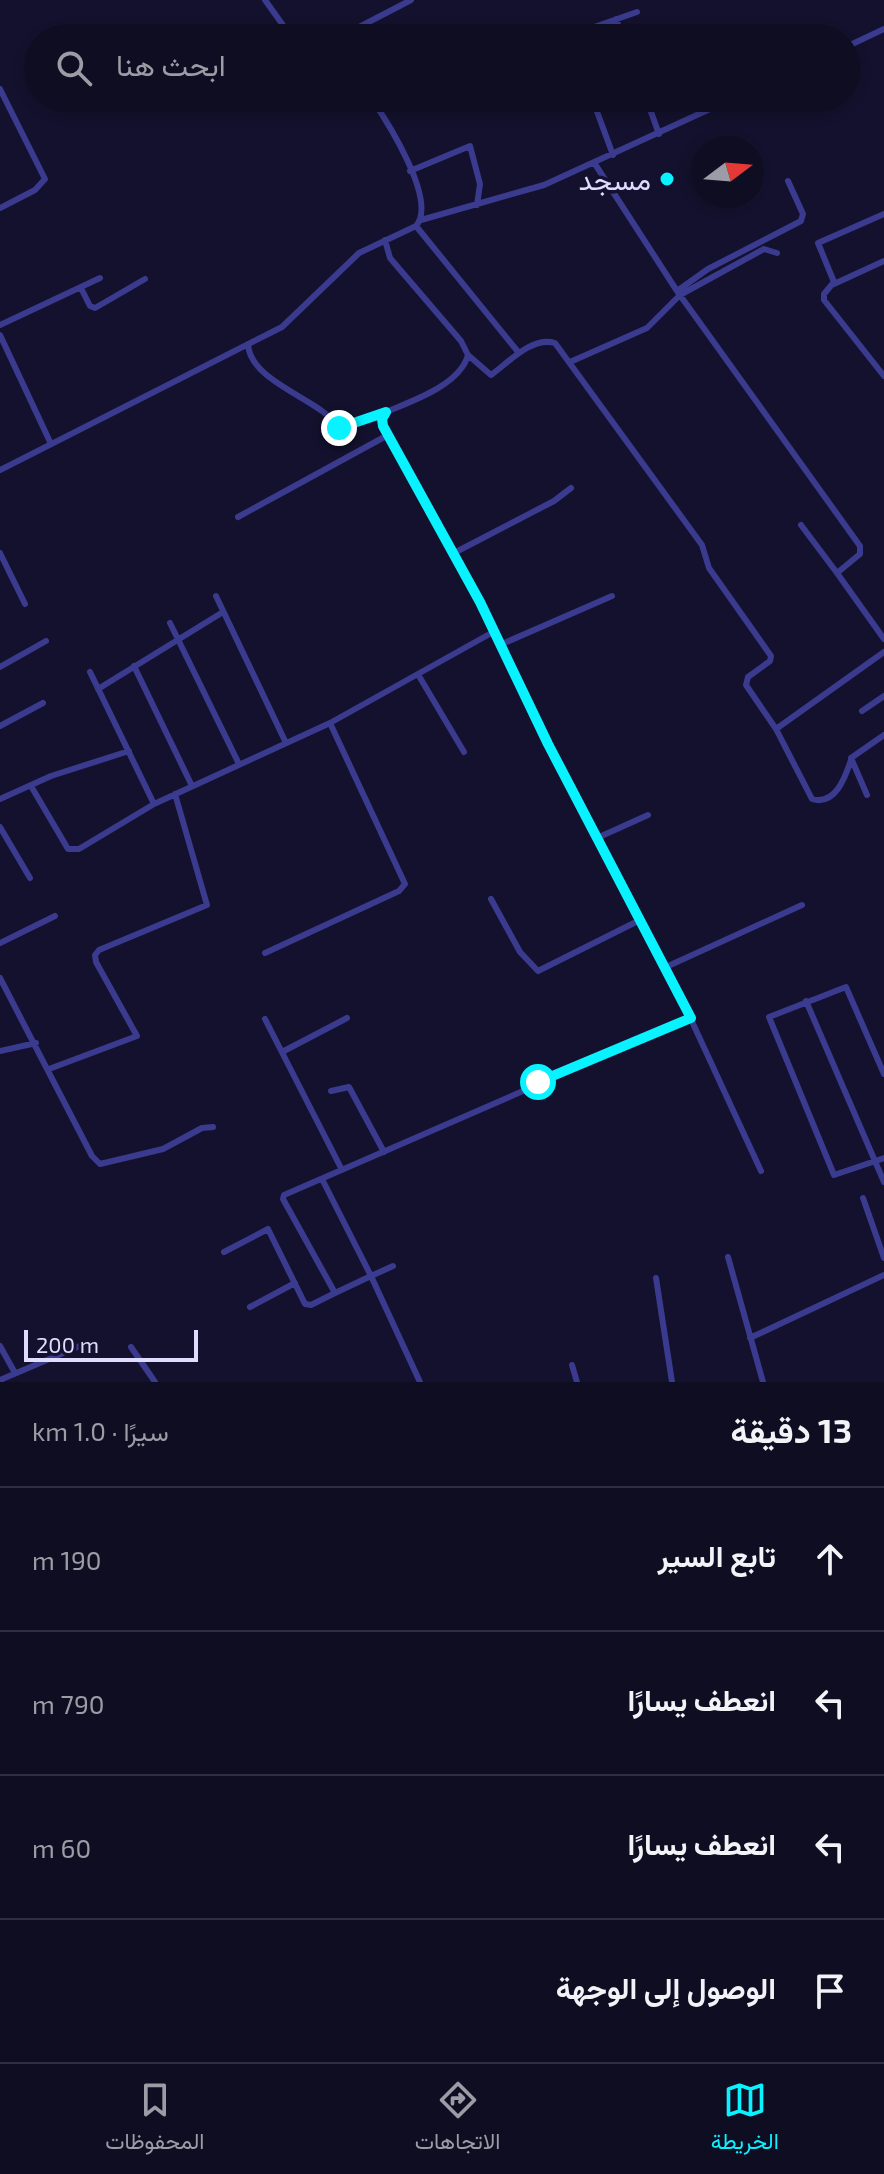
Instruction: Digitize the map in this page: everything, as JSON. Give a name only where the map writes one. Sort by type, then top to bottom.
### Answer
[{"type":"street","points":[[265,0],[283,24]]},
{"type":"street","points":[[365,24],[411,0]]},
{"type":"street","points":[[602,24],[637,12]]},
{"type":"street","points":[[616,19],[618,24]]},
{"type":"street","points":[[860,40],[884,29]]},
{"type":"street","points":[[0,89],[45,179],[35,190],[0,208]]},
{"type":"street","points":[[380,112],[402,146],[422,210],[418,223]]},
{"type":"street","points":[[597,112],[613,155]]},
{"type":"street","points":[[651,112],[659,134]]},
{"type":"street","points":[[0,470],[282,327],[359,253],[418,223],[544,185],[705,112]]},
{"type":"street","points":[[410,171],[470,146],[480,184],[477,205]]},
{"type":"street","points":[[595,164],[679,293],[862,549],[837,573]]},
{"type":"street","points":[[570,362],[647,328],[679,293],[708,269],[801,221],[803,214],[788,181]]},
{"type":"street","points":[[834,284],[818,241],[884,214]]},
{"type":"street","points":[[418,223],[519,353]]},
{"type":"street","points":[[385,240],[390,258],[461,341],[468,355],[491,375],[519,353],[551,341],[570,362],[702,545],[709,568],[771,656],[770,661],[746,682],[816,801],[838,790],[856,751],[884,735]]},
{"type":"street","points":[[679,293],[761,250],[777,253]]},
{"type":"street","points":[[884,261],[834,284],[824,294],[824,300],[884,376]]},
{"type":"street","points":[[0,325],[100,278]]},
{"type":"street","points":[[81,288],[90,306],[95,308],[145,279]]},
{"type":"street","points":[[0,335],[51,444]]},
{"type":"street","points":[[248,344],[251,356],[280,388],[329,414],[339,428],[386,412],[438,387],[461,368],[468,355]]},
{"type":"street","points":[[386,412],[382,423],[502,644],[597,838],[666,967],[761,1171]]},
{"type":"street","points":[[238,517],[388,435]]},
{"type":"street","points":[[454,553],[554,501],[571,488]]},
{"type":"street","points":[[801,525],[884,639]]},
{"type":"street","points":[[0,553],[25,604]]},
{"type":"street","points":[[216,596],[286,743]]},
{"type":"street","points":[[502,644],[612,596]]},
{"type":"street","points":[[98,689],[223,612]]},
{"type":"street","points":[[170,623],[239,764]]},
{"type":"street","points":[[31,786],[71,850],[84,847],[154,804],[330,723],[495,631]]},
{"type":"street","points":[[0,667],[46,641]]},
{"type":"street","points":[[776,729],[884,652]]},
{"type":"street","points":[[134,666],[192,786]]},
{"type":"street","points":[[90,672],[154,804]]},
{"type":"street","points":[[419,676],[464,752]]},
{"type":"street","points":[[862,711],[880,702],[884,696]]},
{"type":"street","points":[[0,726],[43,703]]},
{"type":"street","points":[[265,953],[399,891],[405,884],[330,723]]},
{"type":"street","points":[[0,799],[86,763],[129,751]]},
{"type":"street","points":[[851,760],[867,795]]},
{"type":"street","points":[[49,1069],[137,1036],[96,962],[95,955],[99,950],[207,905],[175,794]]},
{"type":"street","points":[[597,838],[648,815]]},
{"type":"street","points":[[0,827],[30,878]]},
{"type":"street","points":[[491,899],[520,952],[538,971],[640,920]]},
{"type":"street","points":[[666,967],[802,905]]},
{"type":"street","points":[[0,943],[55,916]]},
{"type":"street","points":[[0,978],[92,1156],[100,1164],[163,1149],[202,1128],[213,1127]]},
{"type":"street","points":[[884,1074],[846,987],[768,1018],[834,1175],[884,1158]]},
{"type":"street","points":[[806,1001],[884,1182]]},
{"type":"street","points":[[282,1052],[347,1018]]},
{"type":"street","points":[[335,1293],[283,1199],[287,1193],[691,1018]]},
{"type":"street","points":[[265,1019],[342,1170]]},
{"type":"street","points":[[0,1051],[36,1043]]},
{"type":"street","points":[[331,1091],[349,1087],[384,1152]]},
{"type":"street","points":[[322,1179],[420,1382]]},
{"type":"street","points":[[863,1198],[884,1258]]},
{"type":"street","points":[[224,1252],[268,1229],[307,1306],[393,1266]]},
{"type":"street","points":[[728,1257],[763,1382]]},
{"type":"street","points":[[750,1338],[884,1275]]},
{"type":"street","points":[[656,1278],[672,1382]]},
{"type":"street","points":[[250,1307],[295,1283]]},
{"type":"street","points":[[0,1380],[82,1345]]},
{"type":"street","points":[[0,1346],[15,1373]]},
{"type":"street","points":[[131,1347],[155,1382]]},
{"type":"street","points":[[572,1365],[577,1382]]},
{"type":"place","name":"مسجد","points":[[667,179]]},
{"type":"route","points":[[339,428],[386,412],[382,419],[383,426],[502,644],[548,744],[691,1018],[538,1082]]}]
